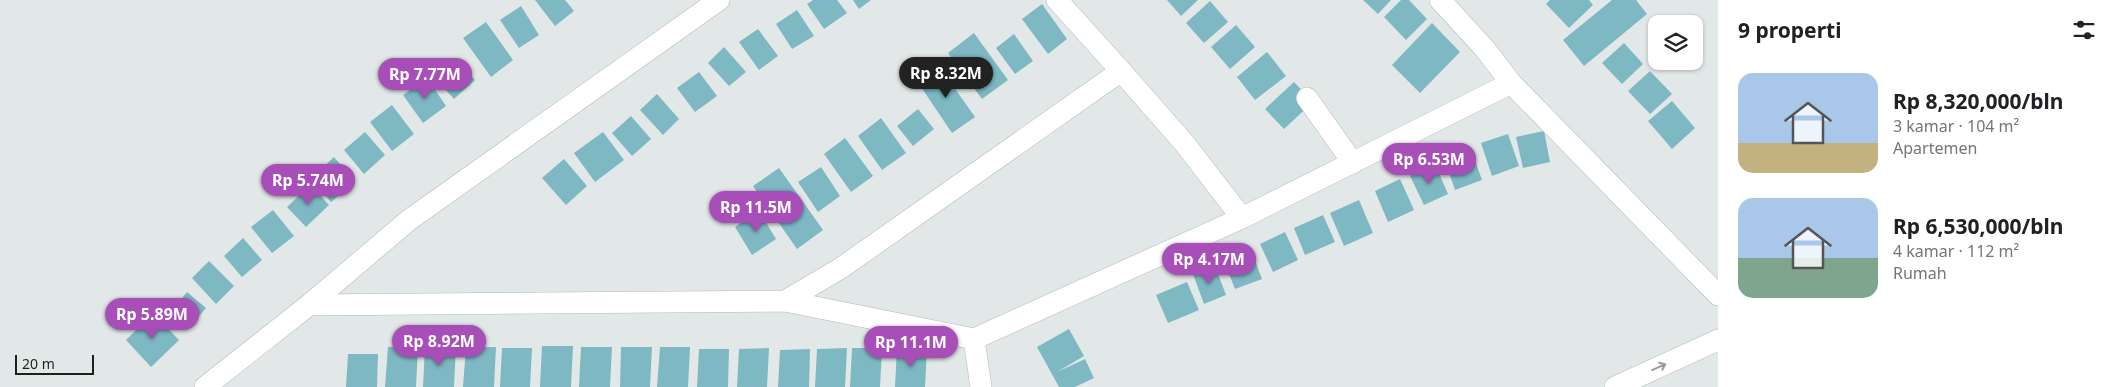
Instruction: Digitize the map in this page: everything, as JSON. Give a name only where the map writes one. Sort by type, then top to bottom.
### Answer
[{"type":"street","points":[[205,387],[308,305],[409,220],[719,0]]},
{"type":"street","points":[[1057,0],[1184,144],[1242,218]]},
{"type":"street","points":[[1440,0],[1485,49],[1511,83],[1718,295]]},
{"type":"street","points":[[785,301],[841,268],[1121,71]]},
{"type":"street","points":[[308,305],[785,301],[974,340],[1242,218],[1511,83]]},
{"type":"street","points":[[1307,98],[1353,163]]},
{"type":"street","points":[[974,340],[981,387]]},
{"type":"street","points":[[1615,387],[1718,340]]},
{"type":"building","points":[[535,0],[565,0],[574,11],[555,26]]},
{"type":"building","points":[[813,0],[837,0],[847,13],[824,29],[807,4]]},
{"type":"building","points":[[853,0],[871,0],[859,9]]},
{"type":"building","points":[[1167,0],[1198,0],[1181,16]]},
{"type":"building","points":[[1363,0],[1391,0],[1378,14]]},
{"type":"building","points":[[1401,0],[1409,0],[1427,19],[1406,40],[1384,17]]},
{"type":"building","points":[[1550,0],[1589,0],[1593,5],[1569,28],[1546,4]]},
{"type":"building","points":[[1612,0],[1636,0],[1647,14],[1584,66],[1563,40]]},
{"type":"building","points":[[1210,1],[1228,22],[1204,43],[1186,23]]},
{"type":"building","points":[[1042,4],[1067,39],[1048,54],[1022,19]]},
{"type":"building","points":[[521,6],[539,35],[519,48],[500,20]]},
{"type":"building","points":[[797,10],[814,36],[792,49],[776,24]]},
{"type":"building","points":[[486,22],[513,60],[491,77],[463,38]]},
{"type":"building","points":[[1432,23],[1460,52],[1420,93],[1392,65]]},
{"type":"building","points":[[1236,25],[1255,47],[1230,69],[1211,47]]},
{"type":"building","points":[[758,29],[778,56],[759,70],[739,42]]},
{"type":"building","points":[[974,33],[1008,80],[982,99],[948,53]]},
{"type":"building","points":[[1014,34],[1033,61],[1015,74],[996,48]]},
{"type":"building","points":[[1624,43],[1643,64],[1622,84],[1602,63]]},
{"type":"building","points":[[724,47],[746,72],[729,86],[708,63]]},
{"type":"building","points":[[1267,52],[1286,76],[1255,100],[1237,77]]},
{"type":"building","points":[[456,58],[475,80],[454,99],[435,78]]},
{"type":"building","points":[[939,66],[975,117],[952,133],[917,81]]},
{"type":"building","points":[[1650,71],[1672,94],[1650,114],[1628,91]]},
{"type":"building","points":[[699,72],[717,96],[695,112],[677,88]]},
{"type":"building","points":[[427,78],[446,106],[423,123],[403,95]]},
{"type":"building","points":[[1294,82],[1313,102],[1284,129],[1265,109]]},
{"type":"building","points":[[657,94],[679,119],[663,135],[640,110]]},
{"type":"building","points":[[1672,101],[1695,128],[1672,149],[1648,121]]},
{"type":"building","points":[[392,105],[414,134],[392,151],[370,122]]},
{"type":"building","points":[[918,109],[934,129],[913,146],[897,126]]},
{"type":"building","points":[[631,116],[651,139],[632,156],[612,133]]},
{"type":"building","points":[[881,118],[906,153],[882,170],[858,136]]},
{"type":"building","points":[[1544,131],[1550,162],[1523,168],[1516,137]]},
{"type":"building","points":[[365,132],[385,155],[364,174],[344,150]]},
{"type":"building","points":[[603,132],[624,160],[595,182],[574,153]]},
{"type":"building","points":[[1508,134],[1519,166],[1492,176],[1481,143]]},
{"type":"building","points":[[845,138],[873,176],[851,192],[824,154]]},
{"type":"building","points":[[1472,152],[1482,180],[1455,190],[1445,161]]},
{"type":"building","points":[[334,157],[355,182],[331,202],[311,178]]},
{"type":"building","points":[[564,159],[587,186],[566,205],[542,178]]},
{"type":"building","points":[[1435,164],[1448,194],[1424,205],[1410,176]]},
{"type":"building","points":[[821,167],[840,196],[818,212],[798,182]]},
{"type":"building","points":[[779,168],[823,230],[797,249],[753,186]]},
{"type":"building","points":[[1400,179],[1414,210],[1388,222],[1375,191]]},
{"type":"building","points":[[310,185],[329,205],[306,227],[287,207]]},
{"type":"building","points":[[1359,200],[1373,233],[1344,246],[1330,213]]},
{"type":"building","points":[[273,210],[294,236],[272,253],[251,227]]},
{"type":"building","points":[[759,211],[776,239],[752,255],[735,227]]},
{"type":"building","points":[[1323,215],[1335,242],[1305,255],[1294,228]]},
{"type":"building","points":[[1285,232],[1298,260],[1273,272],[1260,244]]},
{"type":"building","points":[[243,238],[262,260],[242,277],[224,256]]},
{"type":"building","points":[[1251,250],[1262,279],[1235,289],[1224,261]]},
{"type":"building","points":[[209,261],[234,286],[216,304],[192,278]]},
{"type":"building","points":[[1215,266],[1226,295],[1204,304],[1193,274]]},
{"type":"building","points":[[1187,282],[1199,310],[1168,323],[1156,295]]},
{"type":"building","points":[[187,292],[206,308],[188,329],[169,314]]},
{"type":"building","points":[[153,313],[179,340],[151,367],[126,340]]},
{"type":"building","points":[[1069,329],[1084,356],[1057,372],[1085,359],[1094,378],[1075,387],[1059,387],[1037,347]]},
{"type":"building","points":[[425,346],[456,346],[454,387],[423,387]]},
{"type":"building","points":[[542,346],[573,346],[571,387],[540,387]]},
{"type":"building","points":[[388,347],[418,347],[416,387],[385,387]]},
{"type":"building","points":[[466,347],[496,347],[494,387],[463,387]]},
{"type":"building","points":[[581,347],[612,347],[610,387],[579,387]]},
{"type":"building","points":[[621,347],[652,347],[650,387],[620,387]]},
{"type":"building","points":[[660,347],[690,347],[688,387],[657,387]]},
{"type":"building","points":[[502,348],[532,348],[530,387],[500,387]]},
{"type":"building","points":[[769,348],[767,387],[737,387],[739,349]]},
{"type":"building","points":[[847,348],[845,387],[815,387],[817,349]]},
{"type":"building","points":[[852,348],[882,348],[880,387],[850,387]]},
{"type":"building","points":[[897,348],[927,348],[925,387],[895,387]]},
{"type":"building","points":[[699,349],[729,349],[728,387],[697,387]]},
{"type":"building","points":[[810,349],[809,387],[778,387],[780,350]]},
{"type":"building","points":[[348,354],[378,354],[377,387],[346,387]]}]
